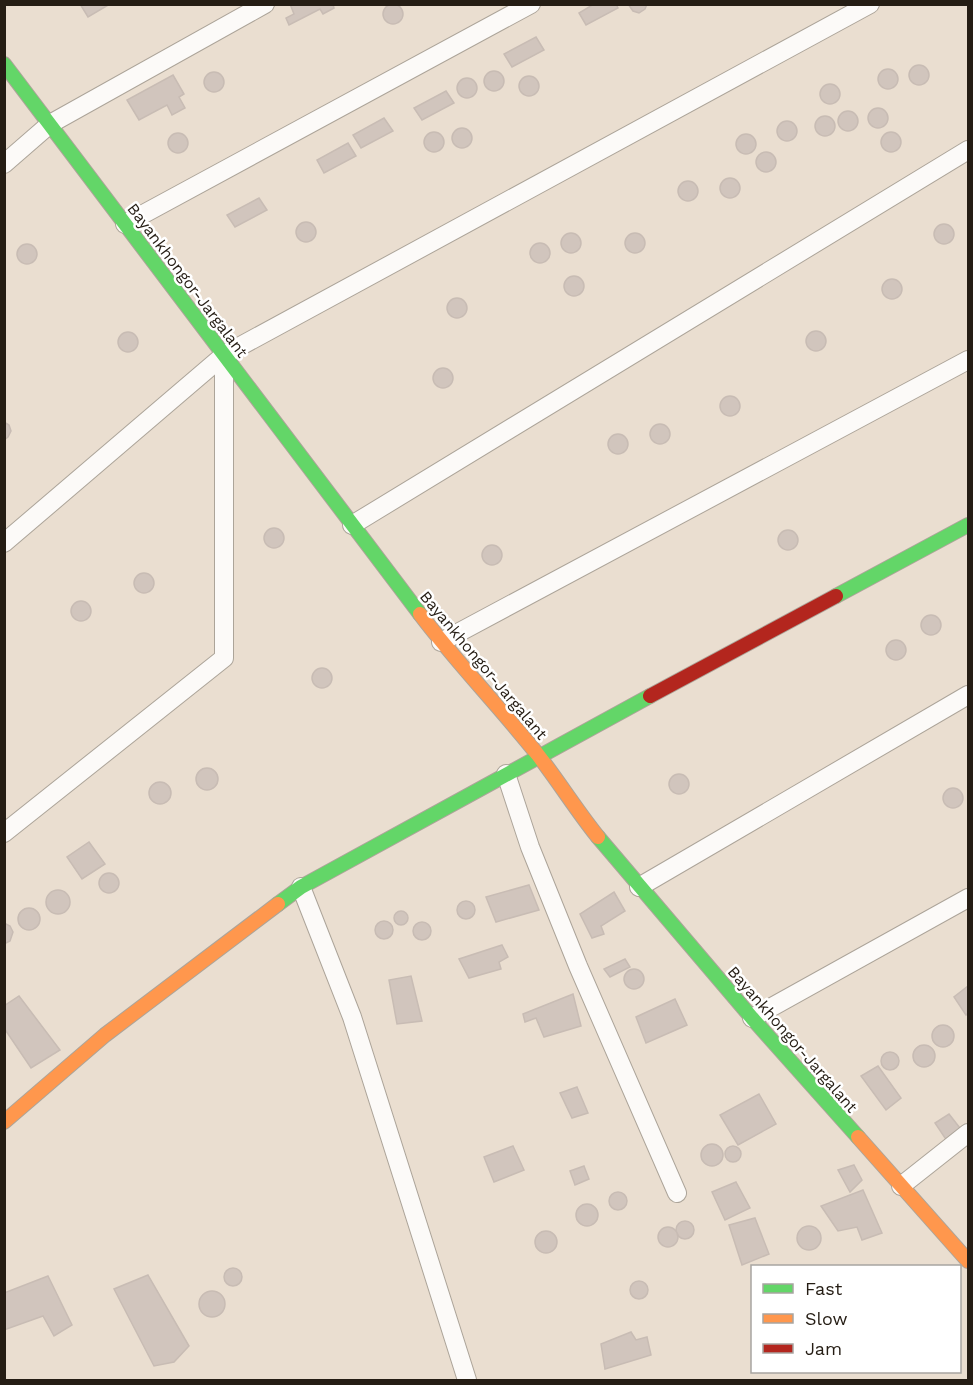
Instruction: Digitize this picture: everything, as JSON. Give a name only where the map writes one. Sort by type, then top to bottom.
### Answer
[{"type":"street","points":[[4,164],[50,124],[266,4]]},
{"type":"street","points":[[125,224],[531,4]]},
{"type":"street","points":[[4,543],[224,355],[870,4]]},
{"type":"street","name":"Bayankhongor-Jargalant","points":[[4,64],[441,642],[539,756],[587,824],[752,1018],[969,1262]]},
{"type":"street","points":[[352,525],[969,150]]},
{"type":"street","points":[[4,833],[224,658],[224,355]]},
{"type":"street","points":[[441,642],[969,360]]},
{"type":"street","points":[[4,1122],[105,1035],[301,887],[969,525]]},
{"type":"street","points":[[639,887],[969,694]]},
{"type":"street","points":[[506,774],[530,847],[578,966],[677,1192]]},
{"type":"street","points":[[301,887],[352,1017],[467,1380]]},
{"type":"street","points":[[752,1018],[969,898]]},
{"type":"street","points":[[901,1186],[969,1133]]},
{"type":"building","points":[[80,4],[110,4],[88,17]]},
{"type":"building","points":[[290,4],[333,4],[334,8],[323,14],[320,9],[289,25],[286,18],[294,14]]},
{"type":"building","points":[[393,4],[400,7],[403,14],[400,21],[393,24],[386,21],[383,14],[386,7]]},
{"type":"building","points":[[594,4],[616,4],[618,8],[586,25],[579,13]]},
{"type":"building","points":[[628,4],[647,4],[645,9],[639,13],[633,11]]},
{"type":"building","points":[[536,37],[544,50],[512,67],[504,54]]},
{"type":"building","points":[[919,65],[926,68],[929,75],[926,82],[919,85],[912,82],[909,75],[912,68]]},
{"type":"building","points":[[888,69],[895,72],[898,79],[895,86],[888,89],[881,86],[878,79],[881,72]]},
{"type":"building","points":[[494,71],[501,74],[504,81],[501,88],[494,91],[487,88],[484,81],[487,74]]},
{"type":"building","points":[[214,72],[221,75],[224,82],[221,89],[214,92],[207,89],[204,82],[207,75]]},
{"type":"building","points":[[173,75],[184,94],[179,97],[185,108],[172,115],[167,105],[139,120],[127,100]]},
{"type":"building","points":[[529,76],[536,79],[539,86],[536,93],[529,96],[522,93],[519,86],[522,79]]},
{"type":"building","points":[[467,78],[474,81],[477,88],[474,95],[467,98],[460,95],[457,88],[460,81]]},
{"type":"building","points":[[830,84],[837,87],[840,94],[837,101],[830,104],[823,101],[820,94],[823,87]]},
{"type":"building","points":[[446,91],[454,103],[422,120],[414,108]]},
{"type":"building","points":[[878,108],[885,111],[888,118],[885,125],[878,128],[871,125],[868,118],[871,111]]},
{"type":"building","points":[[848,111],[855,114],[858,121],[855,128],[848,131],[841,128],[838,121],[841,114]]},
{"type":"building","points":[[825,116],[832,119],[835,126],[832,133],[825,136],[818,133],[815,126],[818,119]]},
{"type":"building","points":[[384,118],[393,131],[361,148],[353,135]]},
{"type":"building","points":[[787,121],[794,124],[797,131],[794,138],[787,141],[780,138],[777,131],[780,124]]},
{"type":"building","points":[[462,128],[469,131],[472,138],[469,145],[462,148],[455,145],[452,138],[455,131]]},
{"type":"building","points":[[434,132],[441,135],[444,142],[441,149],[434,152],[427,149],[424,142],[427,135]]},
{"type":"building","points":[[891,132],[898,135],[901,142],[898,149],[891,152],[884,149],[881,142],[884,135]]},
{"type":"building","points":[[178,133],[185,136],[188,143],[185,150],[178,153],[171,150],[168,143],[171,136]]},
{"type":"building","points":[[746,134],[753,137],[756,144],[753,151],[746,154],[739,151],[736,144],[739,137]]},
{"type":"building","points":[[348,143],[356,156],[324,173],[317,160]]},
{"type":"building","points":[[766,152],[773,155],[776,162],[773,169],[766,172],[759,169],[756,162],[759,155]]},
{"type":"building","points":[[730,178],[737,181],[740,188],[737,195],[730,198],[723,195],[720,188],[723,181]]},
{"type":"building","points":[[688,181],[695,184],[698,191],[695,198],[688,201],[681,198],[678,191],[681,184]]},
{"type":"building","points":[[259,198],[267,210],[235,227],[227,215]]},
{"type":"building","points":[[306,222],[313,225],[316,232],[313,239],[306,242],[299,239],[296,232],[299,225]]},
{"type":"building","points":[[944,224],[951,227],[954,234],[951,241],[944,244],[937,241],[934,234],[937,227]]},
{"type":"building","points":[[571,233],[578,236],[581,243],[578,250],[571,253],[564,250],[561,243],[564,236]]},
{"type":"building","points":[[635,233],[642,236],[645,243],[642,250],[635,253],[628,250],[625,243],[628,236]]},
{"type":"building","points":[[540,243],[547,246],[550,253],[547,260],[540,263],[533,260],[530,253],[533,246]]},
{"type":"building","points":[[27,244],[34,247],[37,254],[34,261],[27,264],[20,261],[17,254],[20,247]]},
{"type":"building","points":[[574,276],[581,279],[584,286],[581,293],[574,296],[567,293],[564,286],[567,279]]},
{"type":"building","points":[[892,279],[899,282],[902,289],[899,296],[892,299],[885,296],[882,289],[885,282]]},
{"type":"building","points":[[457,298],[464,301],[467,308],[464,315],[457,318],[450,315],[447,308],[450,301]]},
{"type":"building","points":[[816,331],[823,334],[826,341],[823,348],[816,351],[809,348],[806,341],[809,334]]},
{"type":"building","points":[[128,332],[135,335],[138,342],[135,349],[128,352],[121,349],[118,342],[121,335]]},
{"type":"building","points":[[443,368],[450,371],[453,378],[450,385],[443,388],[436,385],[433,378],[436,371]]},
{"type":"building","points":[[730,396],[737,399],[740,406],[737,413],[730,416],[723,413],[720,406],[723,399]]},
{"type":"building","points":[[4,422],[9,425],[11,431],[4,440]]},
{"type":"building","points":[[660,424],[667,427],[670,434],[667,441],[660,444],[653,441],[650,434],[653,427]]},
{"type":"building","points":[[618,434],[625,437],[628,444],[625,451],[618,454],[611,451],[608,444],[611,437]]},
{"type":"building","points":[[274,528],[281,531],[284,538],[281,545],[274,548],[267,545],[264,538],[267,531]]},
{"type":"building","points":[[788,530],[795,533],[798,540],[795,547],[788,550],[781,547],[778,540],[781,533]]},
{"type":"building","points":[[492,545],[499,548],[502,555],[499,562],[492,565],[485,562],[482,555],[485,548]]},
{"type":"building","points":[[144,573],[151,576],[154,583],[151,590],[144,593],[137,590],[134,583],[137,576]]},
{"type":"building","points":[[81,601],[88,604],[91,611],[88,618],[81,621],[74,618],[71,611],[74,604]]},
{"type":"building","points":[[931,615],[938,618],[941,625],[938,632],[931,635],[924,632],[921,625],[924,618]]},
{"type":"building","points":[[896,640],[903,643],[906,650],[903,657],[896,660],[889,657],[886,650],[889,643]]},
{"type":"building","points":[[322,668],[329,671],[332,678],[329,685],[322,688],[315,685],[312,678],[315,671]]},
{"type":"building","points":[[207,768],[215,771],[218,779],[215,787],[207,790],[199,787],[196,779],[199,771]]},
{"type":"building","points":[[679,774],[686,777],[689,784],[686,791],[679,794],[672,791],[669,784],[672,777]]},
{"type":"building","points":[[160,782],[168,785],[171,793],[168,801],[160,804],[152,801],[149,793],[152,785]]},
{"type":"building","points":[[953,788],[960,791],[963,798],[960,805],[953,808],[946,805],[943,798],[946,791]]},
{"type":"building","points":[[89,842],[105,864],[82,879],[67,857]]},
{"type":"building","points":[[105,873],[113,873],[119,879],[119,887],[113,893],[105,893],[99,887],[99,879]]},
{"type":"building","points":[[529,885],[539,910],[496,922],[486,897]]},
{"type":"building","points":[[58,890],[63,891],[69,897],[69,907],[63,913],[58,914],[53,913],[47,907],[46,902],[47,897],[53,891]]},
{"type":"building","points":[[614,892],[625,911],[601,926],[604,934],[592,938],[580,914]]},
{"type":"building","points":[[466,901],[472,904],[475,910],[472,916],[466,919],[460,916],[457,910],[460,904]]},
{"type":"building","points":[[29,908],[37,911],[40,919],[37,927],[29,930],[21,927],[18,919],[21,911]]},
{"type":"building","points":[[401,911],[406,913],[408,918],[406,923],[401,925],[396,923],[394,918],[396,913]]},
{"type":"building","points":[[384,921],[390,924],[393,930],[390,936],[384,939],[378,936],[375,930],[378,924]]},
{"type":"building","points":[[418,922],[426,922],[431,927],[429,938],[418,940],[413,935],[413,927]]},
{"type":"building","points":[[4,923],[10,926],[13,932],[10,941],[4,944]]},
{"type":"building","points":[[502,945],[508,957],[499,962],[501,969],[469,978],[459,959]]},
{"type":"building","points":[[625,959],[630,967],[610,977],[604,969]]},
{"type":"building","points":[[634,969],[641,972],[644,979],[641,986],[634,989],[627,986],[624,979],[627,972]]},
{"type":"building","points":[[411,976],[422,1021],[397,1024],[389,980]]},
{"type":"building","points":[[968,986],[968,1013],[966,1015],[954,997]]},
{"type":"building","points":[[573,994],[581,1026],[544,1037],[536,1018],[525,1022],[523,1014]]},
{"type":"building","points":[[19,996],[60,1050],[31,1068],[4,1028],[4,1006]]},
{"type":"building","points":[[675,999],[687,1025],[646,1043],[636,1017]]},
{"type":"building","points":[[939,1025],[947,1025],[954,1032],[954,1040],[947,1047],[939,1047],[932,1040],[932,1032]]},
{"type":"building","points":[[920,1045],[928,1045],[935,1052],[935,1060],[928,1067],[920,1067],[913,1060],[913,1052]]},
{"type":"building","points":[[886,1052],[894,1052],[899,1057],[897,1068],[886,1070],[881,1065],[881,1057]]},
{"type":"building","points":[[878,1066],[901,1098],[886,1110],[861,1076]]},
{"type":"building","points":[[577,1087],[588,1113],[572,1118],[560,1093]]},
{"type":"building","points":[[759,1094],[776,1124],[738,1145],[720,1115]]},
{"type":"building","points":[[949,1114],[963,1132],[949,1144],[935,1123]]},
{"type":"building","points":[[712,1144],[720,1147],[723,1155],[720,1163],[712,1166],[704,1163],[701,1155],[704,1147]]},
{"type":"building","points":[[513,1146],[524,1170],[494,1182],[484,1157]]},
{"type":"building","points":[[730,1146],[736,1146],[741,1154],[739,1160],[730,1162],[725,1157],[725,1151]]},
{"type":"building","points":[[854,1165],[862,1180],[850,1192],[838,1170]]},
{"type":"building","points":[[584,1166],[589,1179],[575,1185],[570,1171]]},
{"type":"building","points":[[736,1182],[750,1208],[725,1220],[712,1192]]},
{"type":"building","points":[[863,1190],[882,1233],[862,1240],[857,1227],[838,1231],[821,1206]]},
{"type":"building","points":[[618,1192],[626,1197],[627,1201],[622,1209],[618,1210],[610,1205],[609,1201],[614,1193]]},
{"type":"building","points":[[587,1204],[595,1207],[598,1215],[595,1223],[587,1226],[579,1223],[576,1215],[579,1207]]},
{"type":"building","points":[[755,1218],[769,1254],[742,1265],[729,1225]]},
{"type":"building","points":[[681,1221],[689,1221],[694,1226],[692,1237],[681,1239],[676,1234],[676,1226]]},
{"type":"building","points":[[809,1226],[818,1229],[821,1238],[818,1247],[809,1250],[800,1247],[797,1238],[800,1229]]},
{"type":"building","points":[[668,1227],[675,1230],[678,1237],[675,1244],[668,1247],[661,1244],[658,1237],[661,1230]]},
{"type":"building","points":[[546,1231],[556,1238],[557,1242],[550,1252],[546,1253],[536,1246],[535,1242],[542,1232]]},
{"type":"building","points":[[233,1268],[239,1271],[242,1277],[239,1283],[233,1286],[227,1283],[224,1277],[227,1271]]},
{"type":"building","points":[[148,1275],[189,1346],[174,1362],[154,1366],[114,1289]]},
{"type":"building","points":[[48,1276],[72,1325],[54,1336],[43,1316],[4,1330],[4,1293]]},
{"type":"building","points":[[639,1281],[645,1284],[648,1290],[645,1296],[639,1299],[633,1296],[630,1290],[633,1284]]},
{"type":"building","points":[[212,1291],[221,1295],[225,1304],[221,1313],[212,1317],[203,1313],[199,1304],[203,1295]]},
{"type":"building","points":[[631,1332],[636,1340],[647,1337],[651,1355],[605,1369],[601,1344]]},
{"type":"traffic: fast","points":[[4,64],[420,614]]},
{"type":"traffic: fast","points":[[836,596],[968,525]]},
{"type":"traffic: fast","points":[[278,904],[301,887],[650,696]]},
{"type":"traffic: fast","points":[[598,837],[752,1018],[858,1137]]},
{"type":"traffic: slow","points":[[420,614],[538,755],[598,837]]},
{"type":"traffic: slow","points":[[4,1122],[105,1035],[278,904]]},
{"type":"traffic: slow","points":[[858,1137],[968,1261]]},
{"type":"traffic: jam","points":[[650,696],[836,596]]}]
